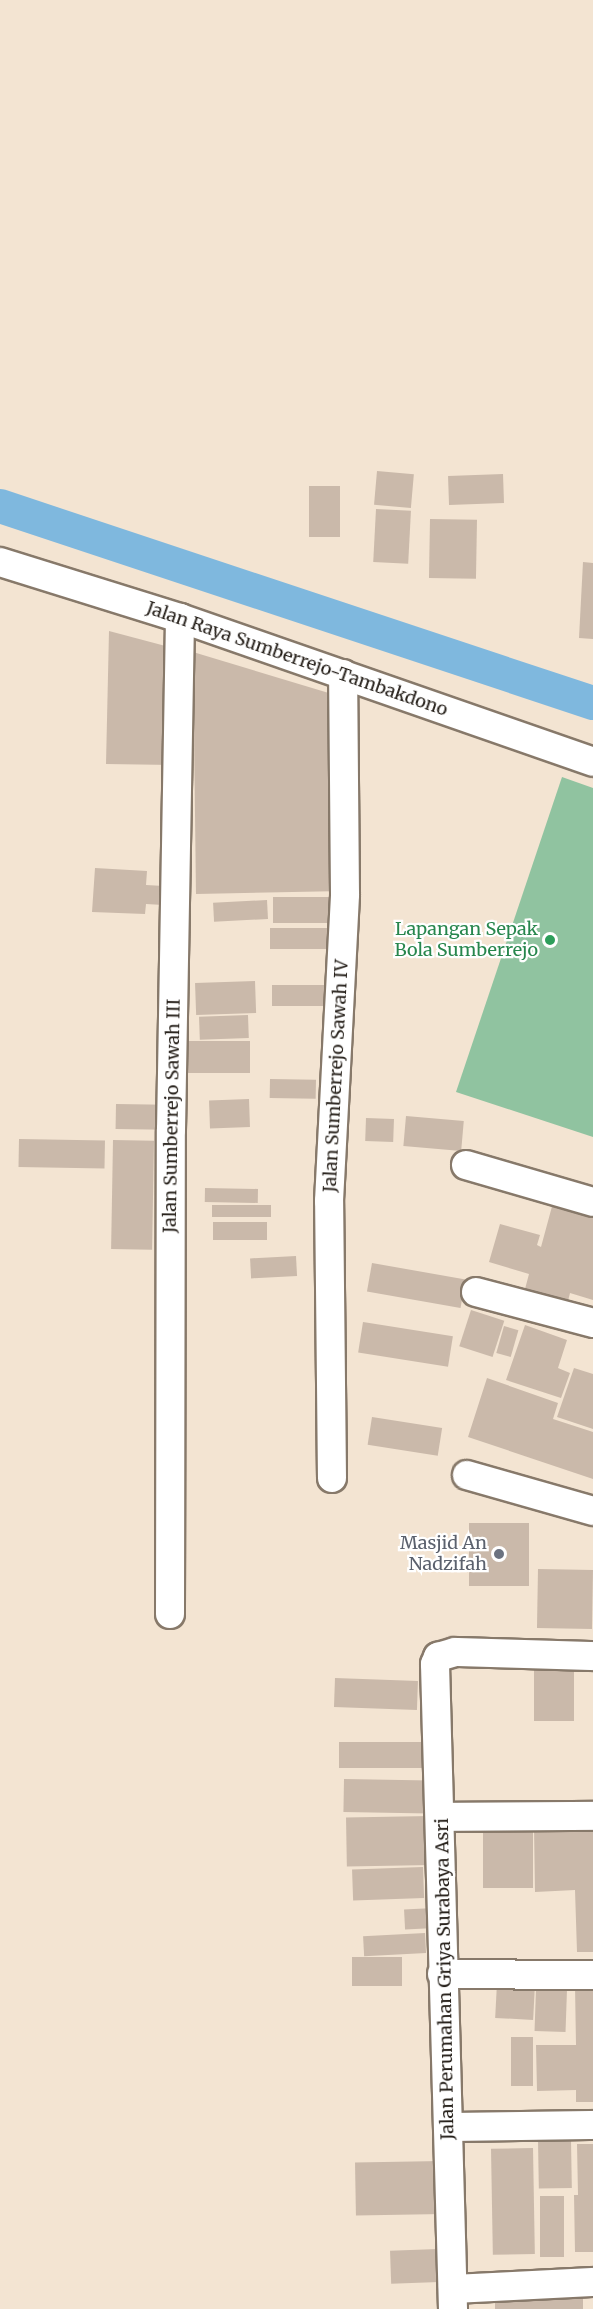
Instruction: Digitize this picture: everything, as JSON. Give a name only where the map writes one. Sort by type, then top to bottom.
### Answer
[{"type":"street","name":"Jalan Raya Sumberrejo-Tambakdono","points":[[0,562],[180,618],[593,762]]},
{"type":"street","name":"Jalan Sumberrejo Sawah III","points":[[170,1614],[171,1130],[180,618]]},
{"type":"street","name":"Jalan Sumberrejo Sawah IV","points":[[332,1478],[329,1201],[345,894],[343,674]]},
{"type":"street","points":[[466,1166],[593,1202]]},
{"type":"street","points":[[476,1292],[593,1323]]},
{"type":"street","points":[[466,1475],[593,1511]]},
{"type":"street","name":"Jalan Perumahan Griya Surabaya Asri","points":[[453,2299],[435,1664],[438,1657],[455,1652],[593,1656]]},
{"type":"street","points":[[441,1816],[593,1816]]},
{"type":"street","points":[[442,1974],[593,1975]]},
{"type":"street","points":[[448,2127],[593,2125]]},
{"type":"street","points":[[453,2299],[593,2282]]},
{"type":"green space","name":"Lapangan Sepak Bola Sumberrejo","points":[[562,777],[593,788],[593,1137],[456,1092]]},
{"type":"building","points":[[377,471],[414,474],[411,508],[374,505]]},
{"type":"building","points":[[503,474],[504,503],[449,505],[448,476]]},
{"type":"building","points":[[309,486],[340,486],[340,537],[309,537]]},
{"type":"building","points":[[376,509],[411,511],[408,564],[373,562]]},
{"type":"building","points":[[430,519],[477,520],[476,579],[429,578]]},
{"type":"building","points":[[583,562],[593,563],[593,639],[579,638]]},
{"type":"building","points":[[109,631],[173,648],[173,765],[106,764]]},
{"type":"building","points":[[193,652],[342,697],[344,891],[196,894]]},
{"type":"building","points":[[95,868],[147,871],[146,885],[164,886],[163,905],[146,904],[145,914],[92,912]]},
{"type":"building","points":[[273,897],[334,897],[334,923],[273,923]]},
{"type":"building","points":[[267,900],[268,919],[214,922],[213,903]]},
{"type":"building","points":[[270,928],[335,928],[335,949],[270,949]]},
{"type":"building","points":[[255,981],[256,1013],[196,1015],[195,983]]},
{"type":"building","points":[[272,985],[335,985],[335,1006],[272,1006]]},
{"type":"building","points":[[248,1015],[249,1038],[200,1040],[199,1017]]},
{"type":"building","points":[[188,1041],[250,1041],[250,1073],[188,1073]]},
{"type":"building","points":[[270,1079],[316,1080],[316,1099],[270,1098]]},
{"type":"building","points":[[249,1099],[250,1127],[210,1128],[209,1100]]},
{"type":"building","points":[[116,1104],[166,1105],[166,1130],[116,1129]]},
{"type":"building","points":[[406,1116],[464,1121],[461,1151],[403,1146]]},
{"type":"building","points":[[366,1118],[394,1119],[393,1142],[365,1141]]},
{"type":"building","points":[[19,1139],[105,1141],[104,1168],[19,1167]]},
{"type":"building","points":[[113,1140],[154,1141],[152,1250],[111,1249]]},
{"type":"building","points":[[205,1188],[258,1189],[258,1203],[205,1202]]},
{"type":"building","points":[[554,1199],[593,1213],[593,1300],[570,1293],[568,1301],[525,1289],[529,1274],[489,1262],[500,1224],[540,1235],[537,1245],[541,1247]]},
{"type":"building","points":[[212,1205],[271,1205],[271,1217],[212,1217]]},
{"type":"building","points":[[213,1222],[267,1222],[267,1240],[213,1240]]},
{"type":"building","points":[[296,1256],[297,1276],[251,1278],[250,1258]]},
{"type":"building","points":[[372,1263],[466,1279],[461,1308],[367,1292]]},
{"type":"building","points":[[471,1310],[504,1321],[493,1357],[459,1346]]},
{"type":"building","points":[[363,1322],[453,1336],[448,1367],[358,1353]]},
{"type":"building","points":[[525,1325],[567,1340],[558,1368],[570,1373],[561,1398],[506,1380]]},
{"type":"building","points":[[504,1326],[518,1330],[511,1357],[496,1353]]},
{"type":"building","points":[[574,1368],[593,1374],[593,1429],[557,1417]]},
{"type":"building","points":[[487,1378],[558,1403],[553,1419],[593,1432],[593,1479],[468,1437]]},
{"type":"building","points":[[372,1417],[442,1428],[438,1456],[368,1445]]},
{"type":"building","name":"Masjid An Nadzifah","points":[[469,1523],[529,1523],[529,1586],[469,1586]]},
{"type":"building","points":[[538,1569],[593,1570],[592,1629],[537,1628]]},
{"type":"building","points":[[534,1662],[574,1662],[574,1721],[534,1721]]},
{"type":"building","points":[[335,1678],[418,1681],[417,1710],[334,1707]]},
{"type":"building","points":[[339,1742],[425,1742],[425,1768],[339,1768]]},
{"type":"building","points":[[344,1779],[430,1781],[429,1813],[343,1812]]},
{"type":"building","points":[[431,1816],[432,1865],[347,1866],[346,1817]]},
{"type":"building","points":[[483,1824],[533,1824],[533,1888],[483,1888]]},
{"type":"building","points":[[534,1827],[593,1828],[593,1952],[577,1952],[575,1890],[535,1892]]},
{"type":"building","points":[[423,1867],[424,1898],[353,1900],[352,1869]]},
{"type":"building","points":[[434,1908],[435,1928],[405,1930],[404,1910]]},
{"type":"building","points":[[425,1933],[426,1953],[364,1956],[363,1936]]},
{"type":"building","points":[[352,1957],[402,1957],[402,1986],[352,1986]]},
{"type":"building","points":[[497,1983],[535,1985],[533,2020],[495,2018]]},
{"type":"building","points":[[575,1986],[593,1986],[593,2102],[576,2102],[576,2090],[537,2091],[536,2045],[576,2045]]},
{"type":"building","points":[[536,1989],[567,1990],[566,2032],[535,2031]]},
{"type":"building","points":[[511,2037],[533,2037],[533,2086],[511,2086]]},
{"type":"building","points":[[571,2140],[572,2188],[539,2189],[538,2141]]},
{"type":"building","points":[[577,2144],[593,2144],[593,2252],[575,2252],[574,2195],[578,2195]]},
{"type":"building","points":[[533,2148],[535,2254],[493,2255],[491,2149]]},
{"type":"building","points":[[442,2161],[443,2214],[356,2216],[355,2163]]},
{"type":"building","points":[[540,2196],[564,2196],[564,2257],[540,2257]]},
{"type":"building","points":[[438,2249],[439,2282],[391,2284],[390,2251]]},
{"type":"building","points":[[583,2297],[583,2309],[495,2309],[495,2300]]},
{"type":"waterway","points":[[0,506],[593,703]]},
{"type":"place","name":"Lapangan Sepak Bola Sumberrejo","points":[[550,940]]},
{"type":"place","name":"Masjid An Nadzifah","points":[[499,1554]]}]
